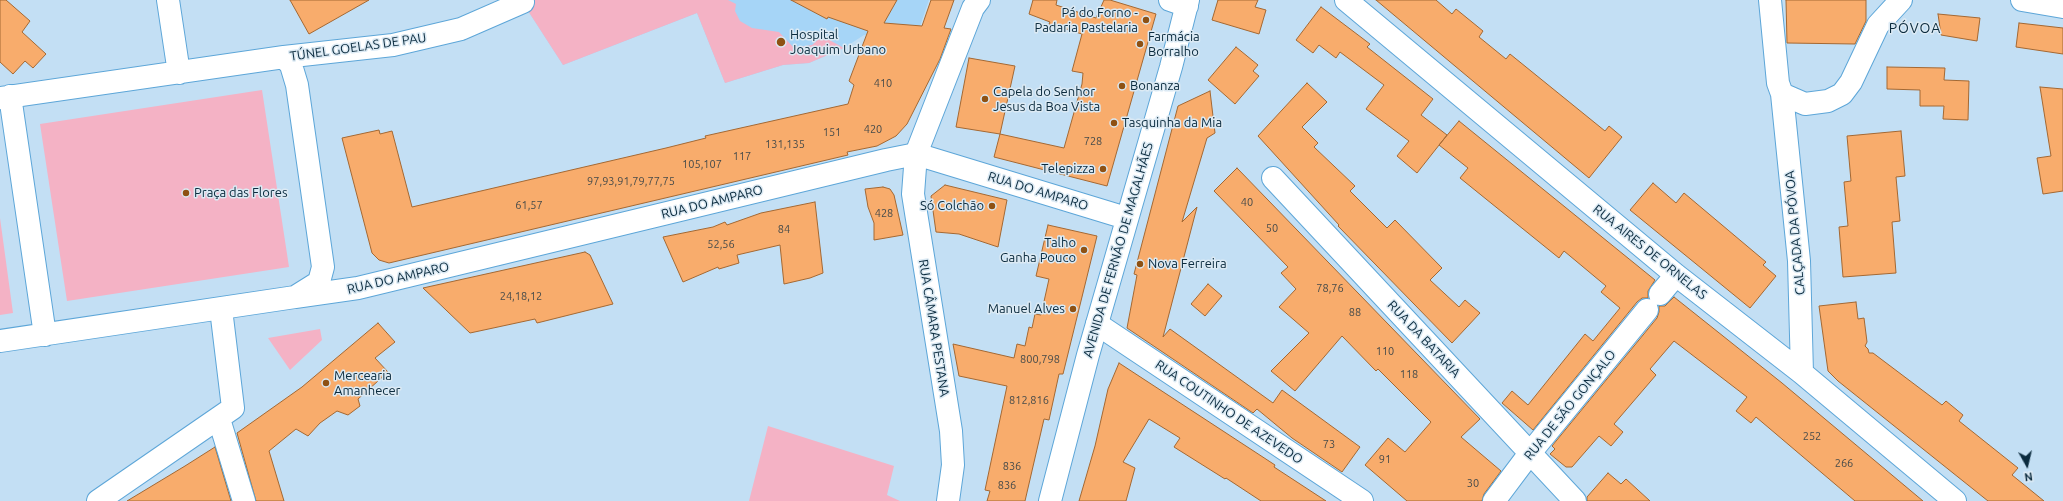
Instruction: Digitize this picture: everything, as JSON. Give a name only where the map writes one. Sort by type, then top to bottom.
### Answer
[{"type":"street","points":[[168,0],[178,72]]},
{"type":"street","name":"RUA CÂMARA PESTANA","points":[[948,501],[953,465],[952,447],[913,194],[916,154],[973,8],[979,0]]},
{"type":"street","name":"RUA AIRES DE ORNELAS","points":[[1346,0],[1676,275],[1802,373],[1955,501]]},
{"type":"street","name":"CALÇADA DA PÓVOA","points":[[1770,0],[1778,83],[1782,94],[1799,261],[1802,373]]},
{"type":"street","points":[[1782,94],[1805,104],[1828,102],[1842,94],[1851,82],[1878,25],[1901,0]]},
{"type":"street","points":[[2022,0],[2063,7]]},
{"type":"street","name":"TÚNEL GOELAS DE PAU","points":[[284,57],[417,40],[461,29],[523,2]]},
{"type":"street","name":"AVENIDA DE FERNÃO DE MAGALHÃES","points":[[1050,501],[1126,218],[1171,67],[1182,2]]},
{"type":"street","points":[[0,341],[45,335],[295,297],[319,282],[323,267],[297,85],[291,65],[284,57],[178,72],[3,93],[45,335]]},
{"type":"street","name":"RUA DO AMPARO","points":[[295,297],[358,288],[916,154],[1126,218]]},
{"type":"street","name":"RUA DA BATARIA","points":[[1273,178],[1575,501]]},
{"type":"street","name":"RUA DE SÃO GONÇALO","points":[[1494,501],[1530,453],[1676,275]]},
{"type":"street","points":[[98,501],[233,408],[221,308]]},
{"type":"street","name":"RUA COUTINHO DE AZEVEDO","points":[[1097,324],[1362,501]]},
{"type":"street","points":[[219,419],[244,501]]},
{"type":"shaded area","name":"Hospital Joaquim Urbano","points":[[521,0],[929,0],[920,26],[909,30],[864,35],[844,48],[809,63],[783,65],[725,83],[697,13],[563,65]]},
{"type":"shaded area","name":"Hospital Joaquim Urbano","points":[[521,0],[728,0],[736,4],[735,11],[740,21],[752,28],[779,32],[794,48],[812,45],[822,36],[844,48],[809,63],[783,65],[725,83],[697,13],[563,65]]},
{"type":"shaded area","points":[[262,90],[289,267],[67,301],[40,124]]},
{"type":"shaded area","points":[[0,218],[13,313],[0,315]]},
{"type":"shaded area","points":[[320,329],[322,340],[290,370],[268,338]]},
{"type":"shaded area","points":[[768,426],[894,466],[887,495],[900,501],[749,501]]},
{"type":"building","points":[[0,0],[6,0],[30,21],[22,32],[46,54],[33,68],[25,61],[13,74],[0,62]]},
{"type":"building","points":[[290,0],[369,0],[309,34]]},
{"type":"building","points":[[791,0],[897,0],[884,23],[922,26],[931,0],[954,0],[944,28],[951,29],[940,59],[907,124],[896,136],[877,146],[847,152],[848,155],[389,263],[379,260],[372,253],[342,138],[379,130],[380,134],[392,131],[412,207],[666,148],[706,138],[705,136],[848,104],[854,85],[849,81],[868,31],[828,17],[827,19]]},
{"type":"building","points":[[1033,0],[1057,0],[1056,5],[1096,18],[1104,0],[1110,0],[1156,14],[1107,186],[994,157],[1000,134],[1064,148],[1082,84],[1083,73],[1072,71],[1082,34],[1049,24],[1050,22],[1029,14]]},
{"type":"building","points":[[1218,0],[1258,0],[1255,7],[1266,10],[1259,34],[1212,20]]},
{"type":"building","points":[[1376,0],[1436,0],[1452,14],[1456,9],[1483,31],[1479,37],[1506,59],[1510,54],[1605,131],[1609,126],[1622,137],[1589,178]]},
{"type":"building","points":[[1786,0],[1866,0],[1866,21],[1855,44],[1787,43]]},
{"type":"building","points":[[1321,7],[1370,44],[1367,47],[1433,99],[1421,115],[1447,135],[1417,173],[1397,156],[1409,141],[1366,109],[1384,85],[1340,52],[1336,58],[1319,45],[1313,53],[1296,40]]},
{"type":"building","points":[[1938,14],[1980,18],[1977,41],[1941,35]]},
{"type":"building","points":[[2019,23],[2063,28],[2063,54],[2016,47]]},
{"type":"building","points":[[1236,47],[1258,65],[1253,71],[1259,76],[1235,104],[1208,80]]},
{"type":"building","name":"Capela do Senhor Jesus da Boa Vista","points":[[969,58],[1015,66],[1000,134],[956,127]]},
{"type":"building","points":[[1887,67],[1945,68],[1944,80],[1969,81],[1968,120],[1943,119],[1944,106],[1920,106],[1920,90],[1887,89]]},
{"type":"building","points":[[1307,83],[1327,102],[1302,127],[1318,143],[1314,147],[1355,186],[1350,191],[1387,228],[1395,220],[1442,268],[1430,280],[1459,307],[1465,300],[1480,313],[1452,343],[1338,226],[1339,225],[1258,136]]},
{"type":"building","points":[[2040,87],[2063,89],[2063,191],[2043,194],[2037,158],[2051,156]]},
{"type":"building","points":[[1210,91],[1215,133],[1207,138],[1182,222],[1197,207],[1163,337],[1170,329],[1273,403],[1282,390],[1360,447],[1342,472],[1292,438],[1257,409],[1253,413],[1127,328],[1137,275],[1134,274],[1178,106]]},
{"type":"building","points":[[1459,121],[1655,280],[1648,291],[1648,298],[1642,298],[1637,302],[1533,430],[1502,403],[1512,391],[1528,405],[1585,334],[1593,341],[1620,308],[1601,292],[1606,286],[1564,251],[1559,258],[1460,178],[1468,168],[1439,145]]},
{"type":"building","points":[[1901,131],[1905,176],[1896,177],[1900,221],[1892,222],[1896,273],[1843,277],[1839,227],[1848,226],[1844,182],[1851,181],[1847,136]]},
{"type":"building","points":[[1237,168],[1480,419],[1461,437],[1501,471],[1484,494],[1482,501],[1407,501],[1365,465],[1388,438],[1405,452],[1431,422],[1378,369],[1376,371],[1342,336],[1295,391],[1271,371],[1309,333],[1279,307],[1296,289],[1281,273],[1288,267],[1214,191]]},
{"type":"building","points":[[1653,183],[1676,203],[1684,193],[1766,262],[1763,265],[1776,276],[1750,308],[1630,210]]},
{"type":"building","points":[[945,185],[1007,200],[998,247],[959,234],[936,232],[931,196]]},
{"type":"building","points":[[883,187],[890,189],[894,195],[903,235],[874,240],[874,223],[868,207],[865,189]]},
{"type":"building","points":[[815,202],[823,273],[810,278],[784,284],[780,245],[737,255],[739,263],[719,269],[718,267],[683,282],[663,237],[713,227],[725,222],[727,225],[761,213]]},
{"type":"building","points":[[1048,225],[1097,236],[1063,374],[1059,374],[1049,420],[1044,419],[1025,501],[987,501],[990,491],[985,490],[1007,386],[959,376],[953,344],[1014,358],[1017,344],[1025,346],[1029,327],[1032,328],[1035,314],[1041,315],[1049,279],[1036,276]]},
{"type":"building","points":[[585,252],[590,255],[613,304],[537,323],[535,319],[470,333],[423,288]]},
{"type":"building","points":[[1208,284],[1222,296],[1205,316],[1191,304]]},
{"type":"building","points":[[1674,297],[1782,383],[1923,501],[1855,501],[1756,417],[1751,423],[1736,411],[1747,397],[1674,341],[1650,369],[1656,375],[1614,424],[1623,432],[1611,446],[1599,436],[1572,467],[1566,467],[1550,454],[1555,449],[1552,446],[1657,318],[1659,306],[1665,306]]},
{"type":"building","points":[[1856,302],[1858,319],[1864,318],[1867,342],[1865,346],[1869,353],[1873,353],[1942,405],[1946,401],[1963,415],[1959,421],[2018,468],[2012,475],[2044,501],[1988,501],[1838,381],[1828,371],[1819,306]]},
{"type":"building","points":[[378,323],[395,342],[375,358],[388,372],[358,399],[360,406],[348,415],[337,411],[320,423],[308,436],[296,429],[269,451],[284,501],[256,501],[237,433],[302,387]]},
{"type":"building","points":[[1119,363],[1275,465],[1274,467],[1326,501],[1261,501],[1174,447],[1180,438],[1149,419],[1123,462],[1135,468],[1126,501],[1079,501],[1095,446],[1108,389]]},
{"type":"building","points":[[215,447],[231,501],[127,501],[185,466]]},
{"type":"building","points":[[1608,473],[1621,484],[1626,479],[1650,501],[1587,501],[1587,497]]},
{"type":"place","name":"Pá do Forno - Padaria Pastelaria","points":[[1146,20]]},
{"type":"place","name":"Hospital Joaquim Urbano","points":[[781,42]]},
{"type":"place","name":"Farmácia Borralho","points":[[1140,44]]},
{"type":"place","name":"Bonanza","points":[[1122,86]]},
{"type":"place","name":"Capela do Senhor Jesus da Boa Vista","points":[[985,99]]},
{"type":"place","name":"Tasquinha da Mia","points":[[1114,123]]},
{"type":"place","name":"Telepizza","points":[[1103,169]]},
{"type":"place","name":"Praça das Flores","points":[[186,193]]},
{"type":"place","name":"Só Colchão","points":[[992,206]]},
{"type":"place","name":"Talho Ganha Pouco","points":[[1084,250]]},
{"type":"place","name":"Nova Ferreira","points":[[1140,264]]},
{"type":"place","name":"Manuel Alves","points":[[1073,309]]},
{"type":"place","name":"Mercearia Amanhecer","points":[[326,383]]},
{"type":"district","name":"PÓVOA","points":[[1915,28]]}]
